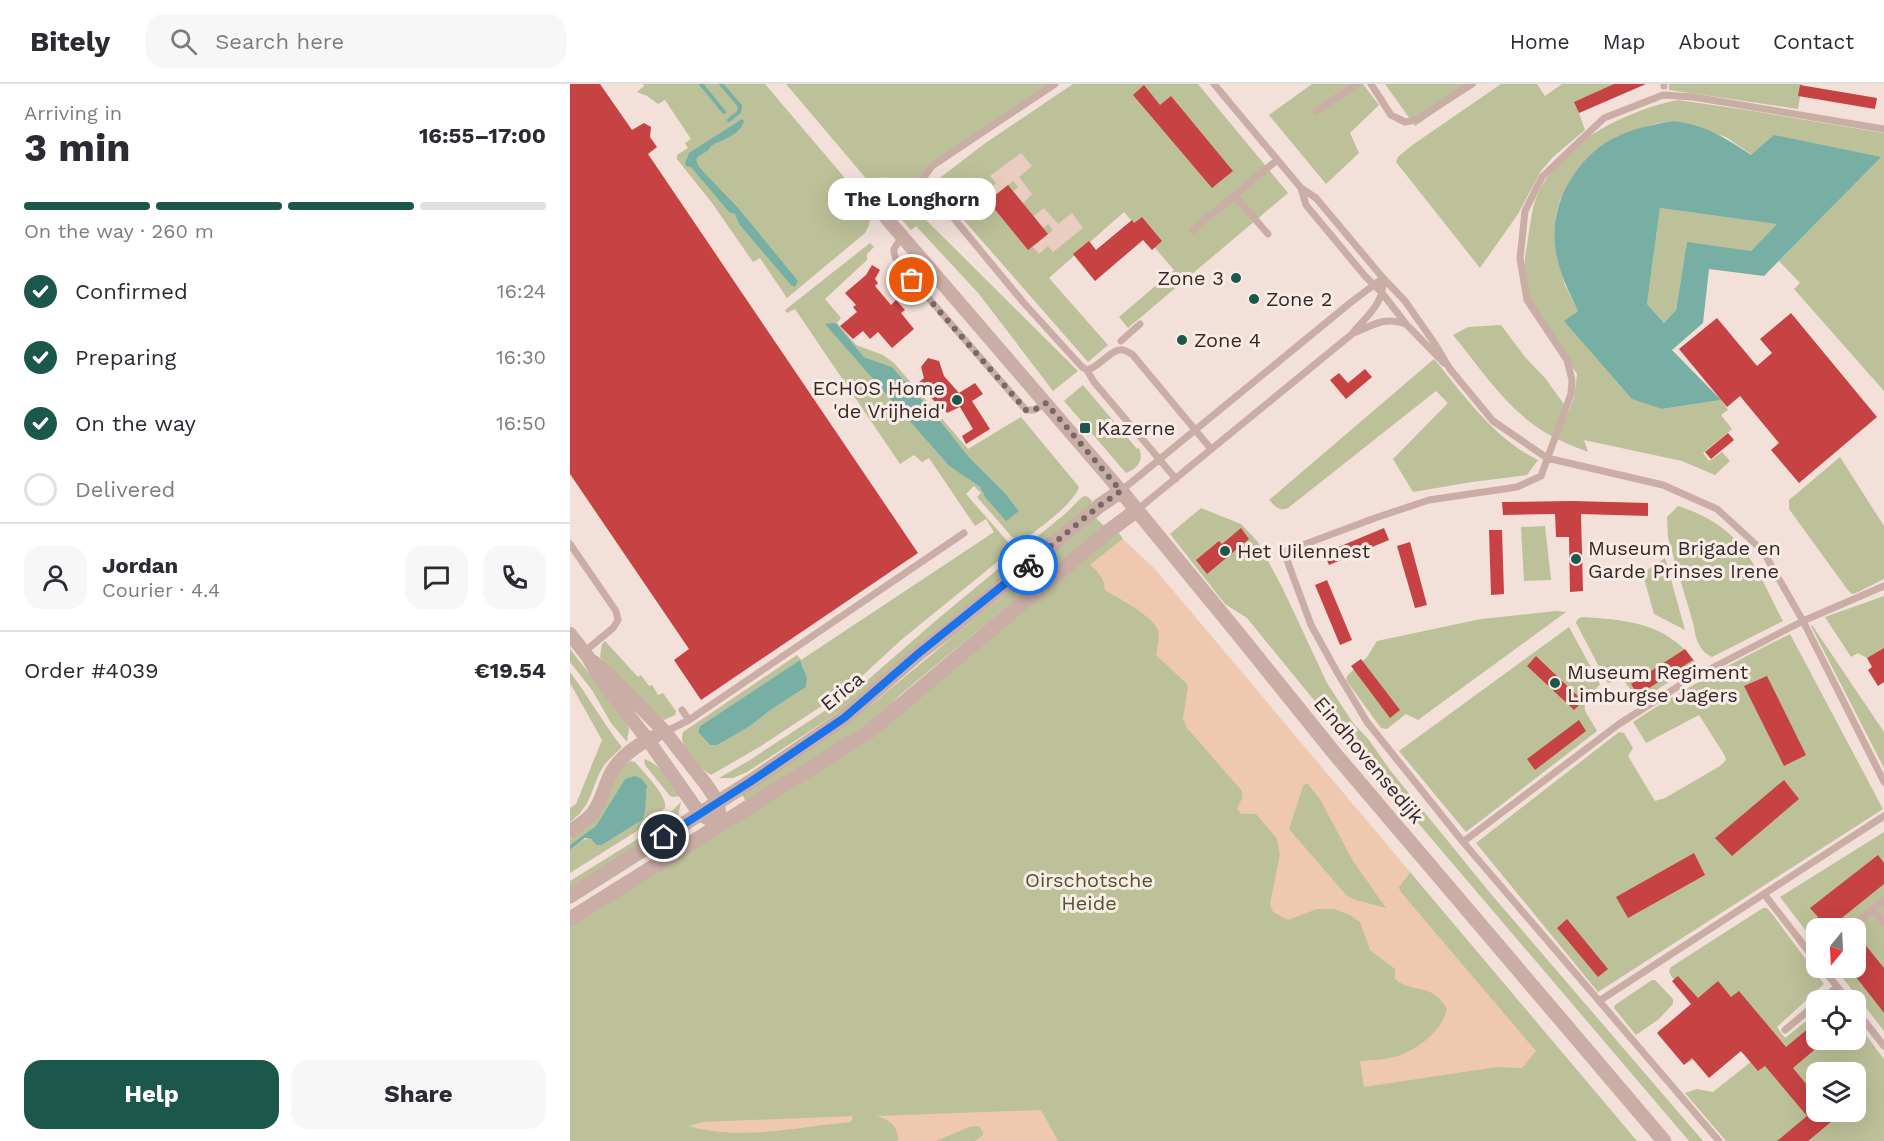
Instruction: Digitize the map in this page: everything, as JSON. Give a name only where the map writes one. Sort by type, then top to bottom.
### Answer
[{"type":"street","name":"Eindhovensedijk","points":[[879,209],[1121,491],[1335,754],[1664,1141]]},
{"type":"street","name":"Erica","points":[[570,896],[778,764],[844,718],[919,653],[1099,506],[1121,491]]},
{"type":"street","points":[[570,919],[870,731],[1106,533],[1137,510]]},
{"type":"street","points":[[570,634],[586,654],[601,680],[648,740],[700,814],[720,825]]},
{"type":"street","points":[[586,654],[608,673],[665,732],[705,783],[718,802],[720,825]]},
{"type":"street","points":[[570,831],[594,812],[610,774],[617,764],[648,740],[665,732]]},
{"type":"lane","points":[[879,209],[922,180],[932,166],[1055,84]]},
{"type":"lane","points":[[1214,84],[1301,188],[1316,198],[1405,301],[1450,369]]},
{"type":"lane","points":[[1316,111],[1357,84]]},
{"type":"lane","points":[[1371,84],[1391,115],[1405,122],[1416,120],[1472,84]]},
{"type":"lane","points":[[1719,1141],[1463,842],[1367,722],[1311,625],[1284,552],[1429,500],[1517,487],[1541,476],[1571,394],[1572,380],[1567,360],[1527,300],[1520,259],[1525,212],[1542,177],[1604,118],[1663,95],[1693,97],[1884,129]]},
{"type":"lane","points":[[1193,230],[1277,160]]},
{"type":"lane","points":[[922,180],[1023,302],[1087,370],[1094,382],[1176,478]]},
{"type":"lane","points":[[1301,188],[1306,205],[1365,276],[1375,284],[1406,324],[1450,369],[1493,421],[1547,458],[1663,485],[1717,509],[1763,551],[1803,621],[1884,782]]},
{"type":"lane","points":[[1234,196],[1268,234]]},
{"type":"lane","points":[[903,237],[894,247],[893,254],[913,281],[1026,410],[1034,410],[1046,403]]},
{"type":"lane","points":[[1121,491],[1383,278]]},
{"type":"lane","points":[[1137,510],[1352,334],[1373,311],[1382,293],[1383,278]]},
{"type":"lane","points":[[1352,334],[1382,321],[1392,320],[1406,324]]},
{"type":"lane","points":[[1123,350],[1119,339],[1140,324]]},
{"type":"lane","points":[[1087,370],[1093,369],[1115,351],[1123,350],[1132,354],[1211,449]]},
{"type":"lane","points":[[665,732],[689,720],[964,533]]},
{"type":"lane","points":[[570,544],[616,611],[618,620],[613,628],[586,654]]},
{"type":"lane","points":[[1463,842],[1619,724],[1685,682],[1803,621],[1884,586]]},
{"type":"lane","points":[[682,710],[689,720]]},
{"type":"lane","points":[[1599,1000],[1884,816]]},
{"type":"lane","points":[[1764,894],[1806,946]]},
{"type":"lane","points":[[1862,918],[1884,900]]},
{"type":"lane","points":[[1873,909],[1884,923]]},
{"type":"lane","points":[[1830,978],[1840,990]]},
{"type":"lane","points":[[1833,990],[1837,987]]},
{"type":"lane","points":[[1785,1030],[1806,1012]]},
{"type":"lane","points":[[1866,1023],[1884,1046]]},
{"type":"green space","points":[[643,84],[765,84],[872,210],[865,233],[787,298],[760,258],[753,262],[712,203],[677,159],[677,155],[688,148],[685,143],[691,139],[665,100],[658,104],[637,92],[644,86]]},
{"type":"green space","points":[[786,84],[1055,84],[932,166],[913,187],[886,178],[869,182]]},
{"type":"green space","points":[[1073,84],[1198,84],[1288,193],[1128,328],[1119,317],[1174,270],[1124,212],[1049,278],[1108,345],[1088,362],[941,194],[938,185],[941,177],[984,144]]},
{"type":"green space","points":[[1312,84],[1363,84],[1379,105],[1350,133],[1359,153],[1326,184],[1269,115]]},
{"type":"green space","points":[[1385,84],[1476,84],[1415,126]]},
{"type":"green space","points":[[1501,84],[1537,84],[1545,96],[1562,84],[1625,84],[1576,105],[1585,130],[1553,157],[1541,171],[1518,214],[1480,268],[1396,162],[1398,157],[1411,146]]},
{"type":"green space","points":[[1669,84],[1802,84],[1798,109],[1669,90]]},
{"type":"green space","points":[[1678,100],[1884,133],[1884,391],[1794,289],[1800,283],[1779,261],[1880,157],[1752,155],[1726,137],[1673,121],[1655,124],[1618,136],[1602,146],[1560,200],[1554,230],[1555,247],[1565,285],[1578,311],[1564,321],[1662,409],[1721,400],[1728,410],[1721,415],[1732,429],[1703,453],[1709,461],[1722,452],[1730,461],[1715,475],[1682,461],[1584,440],[1588,452],[1551,436],[1530,422],[1509,403],[1453,335],[1468,327],[1501,325],[1569,411],[1574,398],[1577,374],[1537,314],[1524,274],[1535,201],[1551,172],[1581,142],[1599,130],[1638,111]]},
{"type":"green space","points":[[906,197],[915,207],[918,206],[927,217],[925,219],[1078,371],[1053,391],[979,294],[916,226],[911,230],[902,220],[906,216],[896,204]]},
{"type":"green space","points":[[1660,208],[1777,224],[1751,251],[1687,243],[1676,310],[1664,323],[1647,304]]},
{"type":"green space","points":[[870,243],[874,247],[867,254],[867,260],[825,299],[841,318],[837,323],[856,345],[883,355],[894,363],[968,449],[1021,417],[1079,487],[1063,509],[1024,540],[1013,538],[977,497],[981,493],[974,486],[966,494],[1008,542],[1007,554],[901,640],[837,696],[761,746],[711,775],[686,750],[682,738],[683,732],[797,655],[801,660],[994,532],[986,519],[975,526],[929,458],[922,462],[914,455],[900,464],[795,309],[787,313],[785,310]],"holes":[[[826,324],[837,324],[864,357],[892,367],[1019,511],[985,497],[980,487],[949,466]],[[800,660],[807,678],[806,687],[750,726],[710,745],[698,732],[700,726]]]},
{"type":"green space","points":[[1434,359],[1493,428],[1522,451],[1538,460],[1527,475],[1413,492],[1393,459],[1448,403],[1436,391],[1288,508],[1280,509],[1269,500]]},
{"type":"green space","points":[[1083,385],[1137,449],[1139,448],[1140,460],[1137,466],[1130,471],[1126,473],[1064,401]]},
{"type":"green space","points":[[1840,457],[1884,526],[1884,579],[1852,594],[1789,509],[1789,500]]},
{"type":"green space","points":[[1085,496],[1092,501],[1090,504],[841,711],[747,772],[733,778],[719,778],[855,691]]},
{"type":"green space","points":[[1678,506],[1718,525],[1733,537],[1764,582],[1783,621],[1712,657],[1704,652],[1697,640],[1668,538],[1667,517]]},
{"type":"green space","points":[[1201,508],[1241,524],[1258,542],[1327,683],[1353,723],[1491,894],[1703,1141],[1689,1141],[1327,716],[1247,618],[1225,604],[1170,534]]},
{"type":"green space","points":[[1096,518],[1104,526],[900,695],[862,732],[746,802],[741,792],[872,704]]},
{"type":"green space","points":[[1545,526],[1551,580],[1524,581],[1521,527]]},
{"type":"green space","name":"Oirschotsche Heide","points":[[1119,533],[1123,539],[1090,565],[1121,542],[1404,880],[1410,872],[1637,1141],[570,1141],[570,922],[820,767]]},
{"type":"green space","points":[[1665,558],[1685,630],[1654,614],[1643,575]]},
{"type":"green space","points":[[1884,596],[1884,649],[1869,659],[1858,653],[1851,657],[1825,617]]},
{"type":"green space","points":[[1556,611],[1566,612],[1418,720],[1406,714],[1387,729],[1381,728],[1346,680],[1347,676],[1367,657],[1377,641],[1481,619]]},
{"type":"green space","points":[[1581,617],[1623,621],[1663,633],[1692,657],[1696,665],[1639,701],[1622,678],[1607,682],[1576,623]]},
{"type":"green space","points":[[1811,626],[1884,732],[1884,768]]},
{"type":"green space","points":[[1569,627],[1600,684],[1585,703],[1586,711],[1597,731],[1466,832],[1399,751]]},
{"type":"green space","points":[[1790,634],[1883,809],[1598,992],[1476,843],[1619,732],[1624,733],[1633,748],[1628,756],[1655,801],[1665,798],[1720,766],[1726,760],[1725,756],[1699,715],[1646,743],[1633,722],[1710,676]]},
{"type":"green space","points":[[605,641],[638,677],[641,675],[649,686],[652,685],[658,695],[663,693],[676,711],[675,715],[664,720],[651,715],[600,657],[602,644]]},
{"type":"green space","points":[[570,649],[625,719],[629,729],[627,742],[611,723],[592,690],[570,662]]},
{"type":"green space","points":[[570,672],[622,747],[605,764],[588,802],[578,816],[570,822],[570,808],[576,804],[602,740],[570,683]]},
{"type":"green space","points":[[644,759],[660,769],[680,796],[670,796],[645,765]]},
{"type":"green space","points":[[631,761],[635,762],[659,791],[665,808],[648,824],[570,873],[570,850],[579,843],[588,839],[602,845],[642,820],[647,789],[625,779],[596,827],[570,845],[570,839],[590,825],[614,778],[624,765]]},
{"type":"green space","points":[[681,802],[677,821],[570,892],[570,881],[652,830]]},
{"type":"green space","points":[[1884,832],[1884,1031],[1866,1008],[1866,990],[1852,990],[1843,978],[1866,978],[1866,918],[1806,918],[1806,931],[1780,897]]},
{"type":"green space","points":[[1763,908],[1767,908],[1806,960],[1806,978],[1820,978],[1824,984],[1817,990],[1806,990],[1806,1000],[1777,1027],[1785,1038],[1806,1021],[1806,1050],[1866,1050],[1866,1035],[1884,1059],[1884,1141],[1726,1141],[1685,1093],[1697,1089],[1713,1092],[1752,1061],[1740,1051],[1698,1058],[1685,1064],[1658,1031],[1695,1004],[1669,971],[1671,967]]},
{"type":"green space","points":[[1655,980],[1673,999],[1673,1004],[1659,1019],[1636,1035],[1614,1008],[1615,1005]]},
{"type":"sand","points":[[1123,539],[1155,569],[1410,872],[1399,887],[1400,891],[1536,1051],[1522,1068],[1497,1067],[1364,1087],[1360,1061],[1393,1057],[1414,1049],[1435,1031],[1445,1017],[1447,1009],[1441,1000],[1429,991],[1402,984],[1395,979],[1395,969],[1370,950],[1360,922],[1350,915],[1334,909],[1317,909],[1288,920],[1273,912],[1270,904],[1280,854],[1277,839],[1256,814],[1241,814],[1237,809],[1242,798],[1242,791],[1187,728],[1183,719],[1188,685],[1156,655],[1159,637],[1155,626],[1135,608],[1105,590],[1100,576],[1090,565]],"holes":[[[1307,783],[1320,799],[1353,861],[1386,908],[1347,896],[1289,829],[1303,786]]]},
{"type":"sand","points":[[1041,1110],[1058,1141],[975,1141],[983,1135],[979,1126],[969,1127],[936,1141],[898,1141],[897,1131],[892,1124],[877,1116]]},
{"type":"sand","points":[[853,1116],[851,1122],[769,1132],[729,1132],[688,1126],[703,1122]]},
{"type":"shaded area","points":[[1021,153],[1032,166],[1019,177],[1032,194],[1023,203],[1013,191],[1018,187],[1013,181],[992,198],[986,191],[996,183],[990,176]]},
{"type":"shaded area","points":[[1044,208],[1058,224],[1072,213],[1083,228],[1053,252],[1048,246],[1039,254],[1033,247],[1053,230],[1048,224],[1043,228],[1034,216]]},
{"type":"water","points":[[742,119],[744,121],[742,126],[736,133],[711,146],[696,160],[699,167],[739,209],[798,281],[795,287],[739,224],[735,214],[729,212],[685,163],[689,153]]},
{"type":"water","points":[[1673,121],[1704,129],[1751,155],[1774,135],[1881,157],[1764,276],[1709,269],[1703,323],[1672,350],[1721,400],[1662,409],[1632,399],[1564,321],[1578,311],[1558,263],[1554,229],[1562,196],[1580,166],[1592,154],[1605,143],[1620,135],[1639,128]],"holes":[[[1660,208],[1776,224],[1751,251],[1687,242],[1676,310],[1664,323],[1647,304]]]},
{"type":"water","points":[[825,324],[837,324],[864,357],[892,367],[1019,511],[1006,521],[985,497],[980,487],[949,466]]},
{"type":"water","points":[[800,660],[807,678],[806,687],[750,726],[717,745],[710,745],[698,732],[700,726]]},
{"type":"water","points":[[635,776],[642,779],[647,786],[642,820],[602,845],[597,845],[591,839],[585,838],[570,850],[570,845],[596,826],[625,779]]},
{"type":"building","points":[[570,84],[600,84],[632,130],[644,123],[651,127],[650,137],[657,147],[648,154],[918,553],[701,700],[674,660],[689,649],[570,474]]},
{"type":"building","points":[[1614,84],[1646,84],[1579,113],[1574,102]]},
{"type":"building","points":[[1144,85],[1160,105],[1171,96],[1233,171],[1212,188],[1133,95]]},
{"type":"building","points":[[1800,85],[1877,98],[1875,109],[1798,96]]},
{"type":"building","points":[[1008,185],[1048,234],[1028,250],[988,201]]},
{"type":"building","points":[[1142,217],[1162,241],[1152,250],[1143,240],[1095,281],[1073,254],[1089,241],[1096,250],[1132,220],[1134,223]]},
{"type":"building","points":[[872,265],[880,270],[875,279],[878,283],[875,286],[891,305],[896,300],[905,310],[901,313],[914,329],[892,348],[878,332],[870,339],[863,331],[853,339],[840,326],[857,312],[853,307],[856,305],[845,293],[866,275]]},
{"type":"building","points":[[1791,313],[1877,417],[1799,483],[1771,450],[1779,443],[1740,396],[1727,407],[1679,349],[1717,318],[1757,366],[1772,353],[1760,339]]},
{"type":"building","name":"ECHOS Home 'de Vrijheid'","points":[[928,358],[939,361],[944,376],[959,393],[975,383],[983,394],[972,401],[990,429],[966,444],[962,436],[973,429],[960,407],[947,413],[939,401],[936,403],[918,383],[924,378],[921,367]]},
{"type":"building","points":[[1365,369],[1372,377],[1346,399],[1330,380],[1339,373],[1348,383]]},
{"type":"building","points":[[1728,433],[1734,440],[1711,459],[1705,452]]},
{"type":"building","points":[[1502,502],[1648,503],[1648,516],[1581,514],[1583,591],[1570,592],[1569,537],[1556,537],[1555,514],[1503,515]]},
{"type":"building","name":"Het Uilennest","points":[[1241,528],[1249,539],[1207,574],[1196,560],[1219,541],[1222,544]]},
{"type":"building","points":[[1384,528],[1389,540],[1329,565],[1324,553]]},
{"type":"building","points":[[1489,530],[1502,530],[1504,594],[1491,595]]},
{"type":"building","points":[[1410,542],[1427,605],[1415,608],[1397,546]]},
{"type":"building","points":[[1327,580],[1352,640],[1340,645],[1315,585]]},
{"type":"building","points":[[1884,648],[1884,682],[1878,686],[1868,670],[1872,667],[1867,658]]},
{"type":"building","points":[[1685,649],[1693,660],[1638,695],[1631,684]]},
{"type":"building","points":[[1536,656],[1583,701],[1574,710],[1527,666]]},
{"type":"building","points":[[1361,659],[1400,710],[1390,718],[1351,666]]},
{"type":"building","points":[[1767,676],[1806,755],[1784,766],[1744,686]]},
{"type":"building","points":[[1579,720],[1586,731],[1535,770],[1527,759]]},
{"type":"building","points":[[1784,780],[1799,799],[1732,856],[1715,838]]},
{"type":"building","points":[[1694,853],[1705,875],[1628,918],[1616,897]]},
{"type":"building","points":[[1878,855],[1884,863],[1884,884],[1842,918],[1816,918],[1818,917],[1810,908]]},
{"type":"building","points":[[1567,919],[1608,969],[1598,977],[1557,928]]},
{"type":"building","points":[[1866,946],[1884,968],[1884,1013],[1857,978],[1866,978]]},
{"type":"building","points":[[1678,976],[1698,998],[1718,981],[1731,997],[1739,991],[1786,1047],[1806,1030],[1806,1050],[1814,1050],[1793,1068],[1806,1084],[1806,1115],[1765,1066],[1758,1071],[1741,1051],[1709,1078],[1692,1058],[1684,1065],[1657,1033],[1691,1004],[1672,981]]},
{"type":"building","points":[[1806,1117],[1806,1122],[1831,1122],[1808,1141],[1777,1141]]},
{"type":"waterway","points":[[701,84],[724,112]]},
{"type":"waterway","points":[[721,84],[740,106],[739,112],[729,120]]},
{"type":"way so far","points":[[912,280],[1026,410],[1034,410],[1046,403],[1121,491],[1099,506],[1028,565]]},
{"type":"place","name":"Zone 3","points":[[1236,278]]},
{"type":"place","name":"The Longhorn","points":[[912,280]]},
{"type":"place","name":"Zone 2","points":[[1254,299]]},
{"type":"place","name":"Zone 4","points":[[1182,340]]},
{"type":"place","name":"ECHOS Home 'de Vrijheid'","points":[[957,400]]},
{"type":"place","name":"Kazerne","points":[[1085,428]]},
{"type":"place","name":"Het Uilennest","points":[[1225,551]]},
{"type":"place","name":"Museum Brigade en Garde Prinses Irene","points":[[1576,559]]},
{"type":"place","name":"Museum Regiment Limburgse Jagers","points":[[1555,683]]},
{"type":"route","points":[[664,837],[796,752],[844,718],[919,653],[1028,565]]}]
